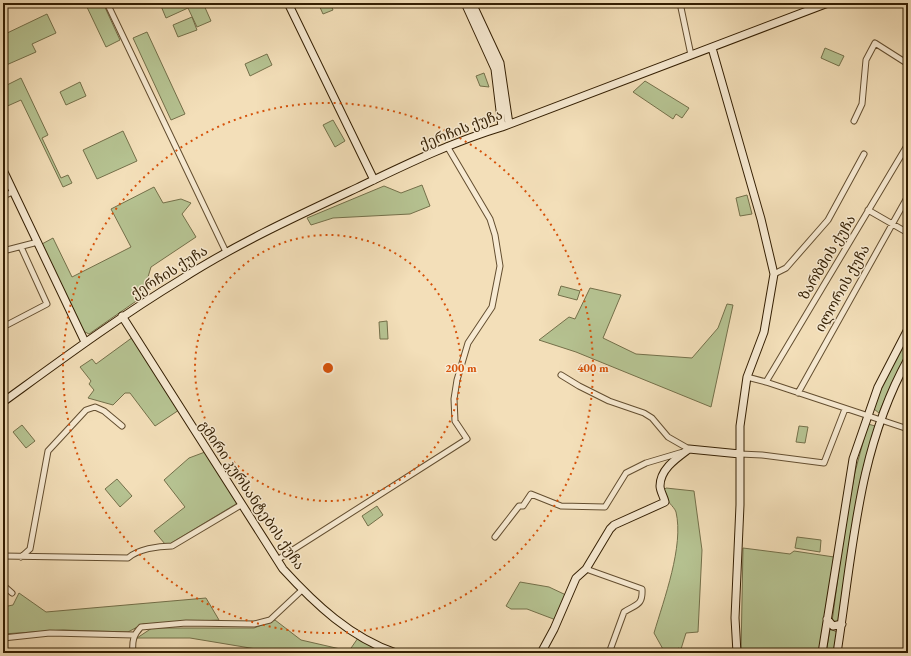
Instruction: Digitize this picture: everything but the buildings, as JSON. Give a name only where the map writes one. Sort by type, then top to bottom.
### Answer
[{"type":"street","points":[[107,3],[226,252]]},
{"type":"street","points":[[288,3],[374,180]]},
{"type":"street","points":[[465,3],[475,16],[491,49],[506,126]]},
{"type":"street","points":[[472,3],[475,16]]},
{"type":"street","points":[[680,3],[691,55]]},
{"type":"street","name":"ქერჩის ქუჩა","points":[[3,402],[122,316],[226,252],[288,220],[447,146],[506,126],[828,3]]},
{"type":"street","points":[[854,121],[862,104],[866,60],[875,43],[908,64]]},
{"type":"street","points":[[712,48],[761,218],[774,274],[764,332],[747,377],[740,426],[735,618],[737,653]]},
{"type":"street","name":"ზარზმის ქუჩა","points":[[766,382],[908,144]]},
{"type":"street","points":[[277,560],[467,439],[455,421],[454,399],[457,380],[468,343],[492,307],[500,266],[495,235],[490,219],[447,146]]},
{"type":"street","points":[[774,274],[786,268],[828,220],[864,154]]},
{"type":"street","points":[[3,170],[85,342]]},
{"type":"street","points":[[3,196],[13,192]]},
{"type":"street","name":"ილორის ქუჩა","points":[[798,393],[908,196]]},
{"type":"street","points":[[868,210],[908,233]]},
{"type":"street","points":[[3,251],[38,242]]},
{"type":"street","points":[[3,327],[47,304],[21,247]]},
{"type":"street","name":"გმირი კურსანტების ქუჩა","points":[[122,316],[277,560],[302,590],[340,623],[366,640],[396,653]]},
{"type":"street","points":[[822,653],[853,459],[867,415],[878,387],[908,329]]},
{"type":"street","points":[[837,653],[864,475],[870,449],[896,380],[908,359]]},
{"type":"street","points":[[561,375],[608,401],[644,413],[652,418],[668,437],[689,450]]},
{"type":"street","points":[[747,377],[908,429]]},
{"type":"street","points":[[21,557],[30,549],[48,451],[86,410],[95,407],[104,411],[122,426]]},
{"type":"street","points":[[496,537],[519,506],[523,506],[531,494],[561,506],[605,507],[626,473],[646,463],[689,450],[762,455],[824,463],[845,408]]},
{"type":"street","points":[[541,653],[554,629],[576,578],[586,569],[614,525],[665,502],[660,486],[664,473],[669,464],[689,450]]},
{"type":"street","points":[[3,556],[37,558],[128,558],[134,553],[164,546],[172,546],[241,504]]},
{"type":"street","points":[[30,549],[37,558]]},
{"type":"street","points":[[586,569],[642,589],[642,599],[638,605],[624,612],[609,653]]},
{"type":"street","points":[[3,585],[12,593]]},
{"type":"street","points":[[133,653],[132,641],[134,635],[142,627],[186,623],[254,624],[270,620],[302,590]]},
{"type":"street","points":[[827,619],[833,626],[842,624]]},
{"type":"street","points":[[825,633],[832,628],[840,635]]},
{"type":"street","points":[[3,638],[50,633],[134,635]]},
{"type":"green space","points":[[85,3],[103,3],[120,40],[106,47]]},
{"type":"green space","points":[[168,3],[203,3],[211,21],[197,27],[188,8],[166,18],[161,6]]},
{"type":"green space","points":[[318,3],[330,3],[333,10],[323,14]]},
{"type":"green space","points":[[47,14],[56,33],[32,44],[36,52],[4,66],[3,35]]},
{"type":"green space","points":[[192,17],[197,30],[178,37],[173,25]]},
{"type":"green space","points":[[147,32],[185,114],[171,120],[133,38]]},
{"type":"green space","points":[[825,48],[844,56],[839,66],[821,58]]},
{"type":"green space","points":[[267,54],[272,65],[250,76],[245,64]]},
{"type":"green space","points":[[484,73],[489,87],[480,86],[476,76]]},
{"type":"green space","points":[[21,78],[48,135],[42,138],[61,178],[68,175],[72,183],[63,187],[21,100],[3,108],[3,87]]},
{"type":"green space","points":[[645,81],[689,108],[682,118],[676,114],[673,119],[633,92]]},
{"type":"green space","points":[[80,82],[86,96],[66,105],[60,92]]},
{"type":"green space","points":[[333,120],[345,141],[335,147],[323,125]]},
{"type":"green space","points":[[123,131],[137,161],[97,179],[83,150]]},
{"type":"green space","points":[[422,185],[430,206],[410,214],[333,218],[311,225],[307,218],[384,186],[401,193]]},
{"type":"green space","points":[[154,187],[163,203],[181,199],[191,203],[182,214],[196,237],[151,267],[142,297],[89,334],[83,331],[42,244],[53,238],[72,277],[131,247],[111,209]]},
{"type":"green space","points":[[747,195],[752,214],[740,216],[736,198]]},
{"type":"green space","points":[[561,286],[580,291],[577,300],[558,295]]},
{"type":"green space","points":[[590,288],[621,295],[603,338],[636,354],[692,358],[718,328],[727,304],[733,305],[711,407],[576,352],[539,340],[569,317],[575,319]]},
{"type":"green space","points":[[387,321],[388,339],[380,339],[379,322]]},
{"type":"green space","points":[[133,337],[179,410],[155,426],[130,393],[125,393],[113,405],[88,398],[94,390],[89,384],[91,381],[80,367],[92,359],[96,364]]},
{"type":"green space","points":[[908,337],[908,355],[890,387],[879,413],[874,409],[882,384]]},
{"type":"green space","points":[[868,424],[875,427],[862,473],[839,620],[837,622],[832,622],[844,532],[855,472]]},
{"type":"green space","points":[[22,425],[35,441],[26,448],[13,432]]},
{"type":"green space","points":[[799,426],[808,427],[805,443],[796,442]]},
{"type":"green space","points":[[205,452],[237,502],[168,545],[165,544],[154,531],[185,507],[164,480],[189,458]]},
{"type":"green space","points":[[117,479],[132,496],[120,507],[105,489]]},
{"type":"green space","points":[[666,488],[694,491],[702,550],[698,632],[686,633],[681,649],[678,648],[677,653],[663,653],[664,651],[654,633],[672,572],[677,540],[678,526],[676,512],[664,495],[663,491]]},
{"type":"green space","points":[[377,506],[383,515],[368,526],[362,516]]},
{"type":"green space","points":[[797,537],[821,540],[820,552],[795,548]]},
{"type":"green space","points":[[743,548],[790,554],[794,551],[834,557],[820,653],[741,653]]},
{"type":"green space","points":[[520,582],[549,587],[566,595],[556,620],[527,609],[511,609],[506,606]]},
{"type":"green space","points":[[19,593],[46,612],[206,598],[219,620],[143,624],[128,632],[63,630],[3,634],[3,607],[13,605]]},
{"type":"green space","points":[[275,620],[301,640],[349,651],[358,638],[388,653],[280,653],[190,638],[137,638],[152,628],[254,628]]},
{"type":"green space","points":[[830,629],[837,632],[834,653],[826,653]]}]
